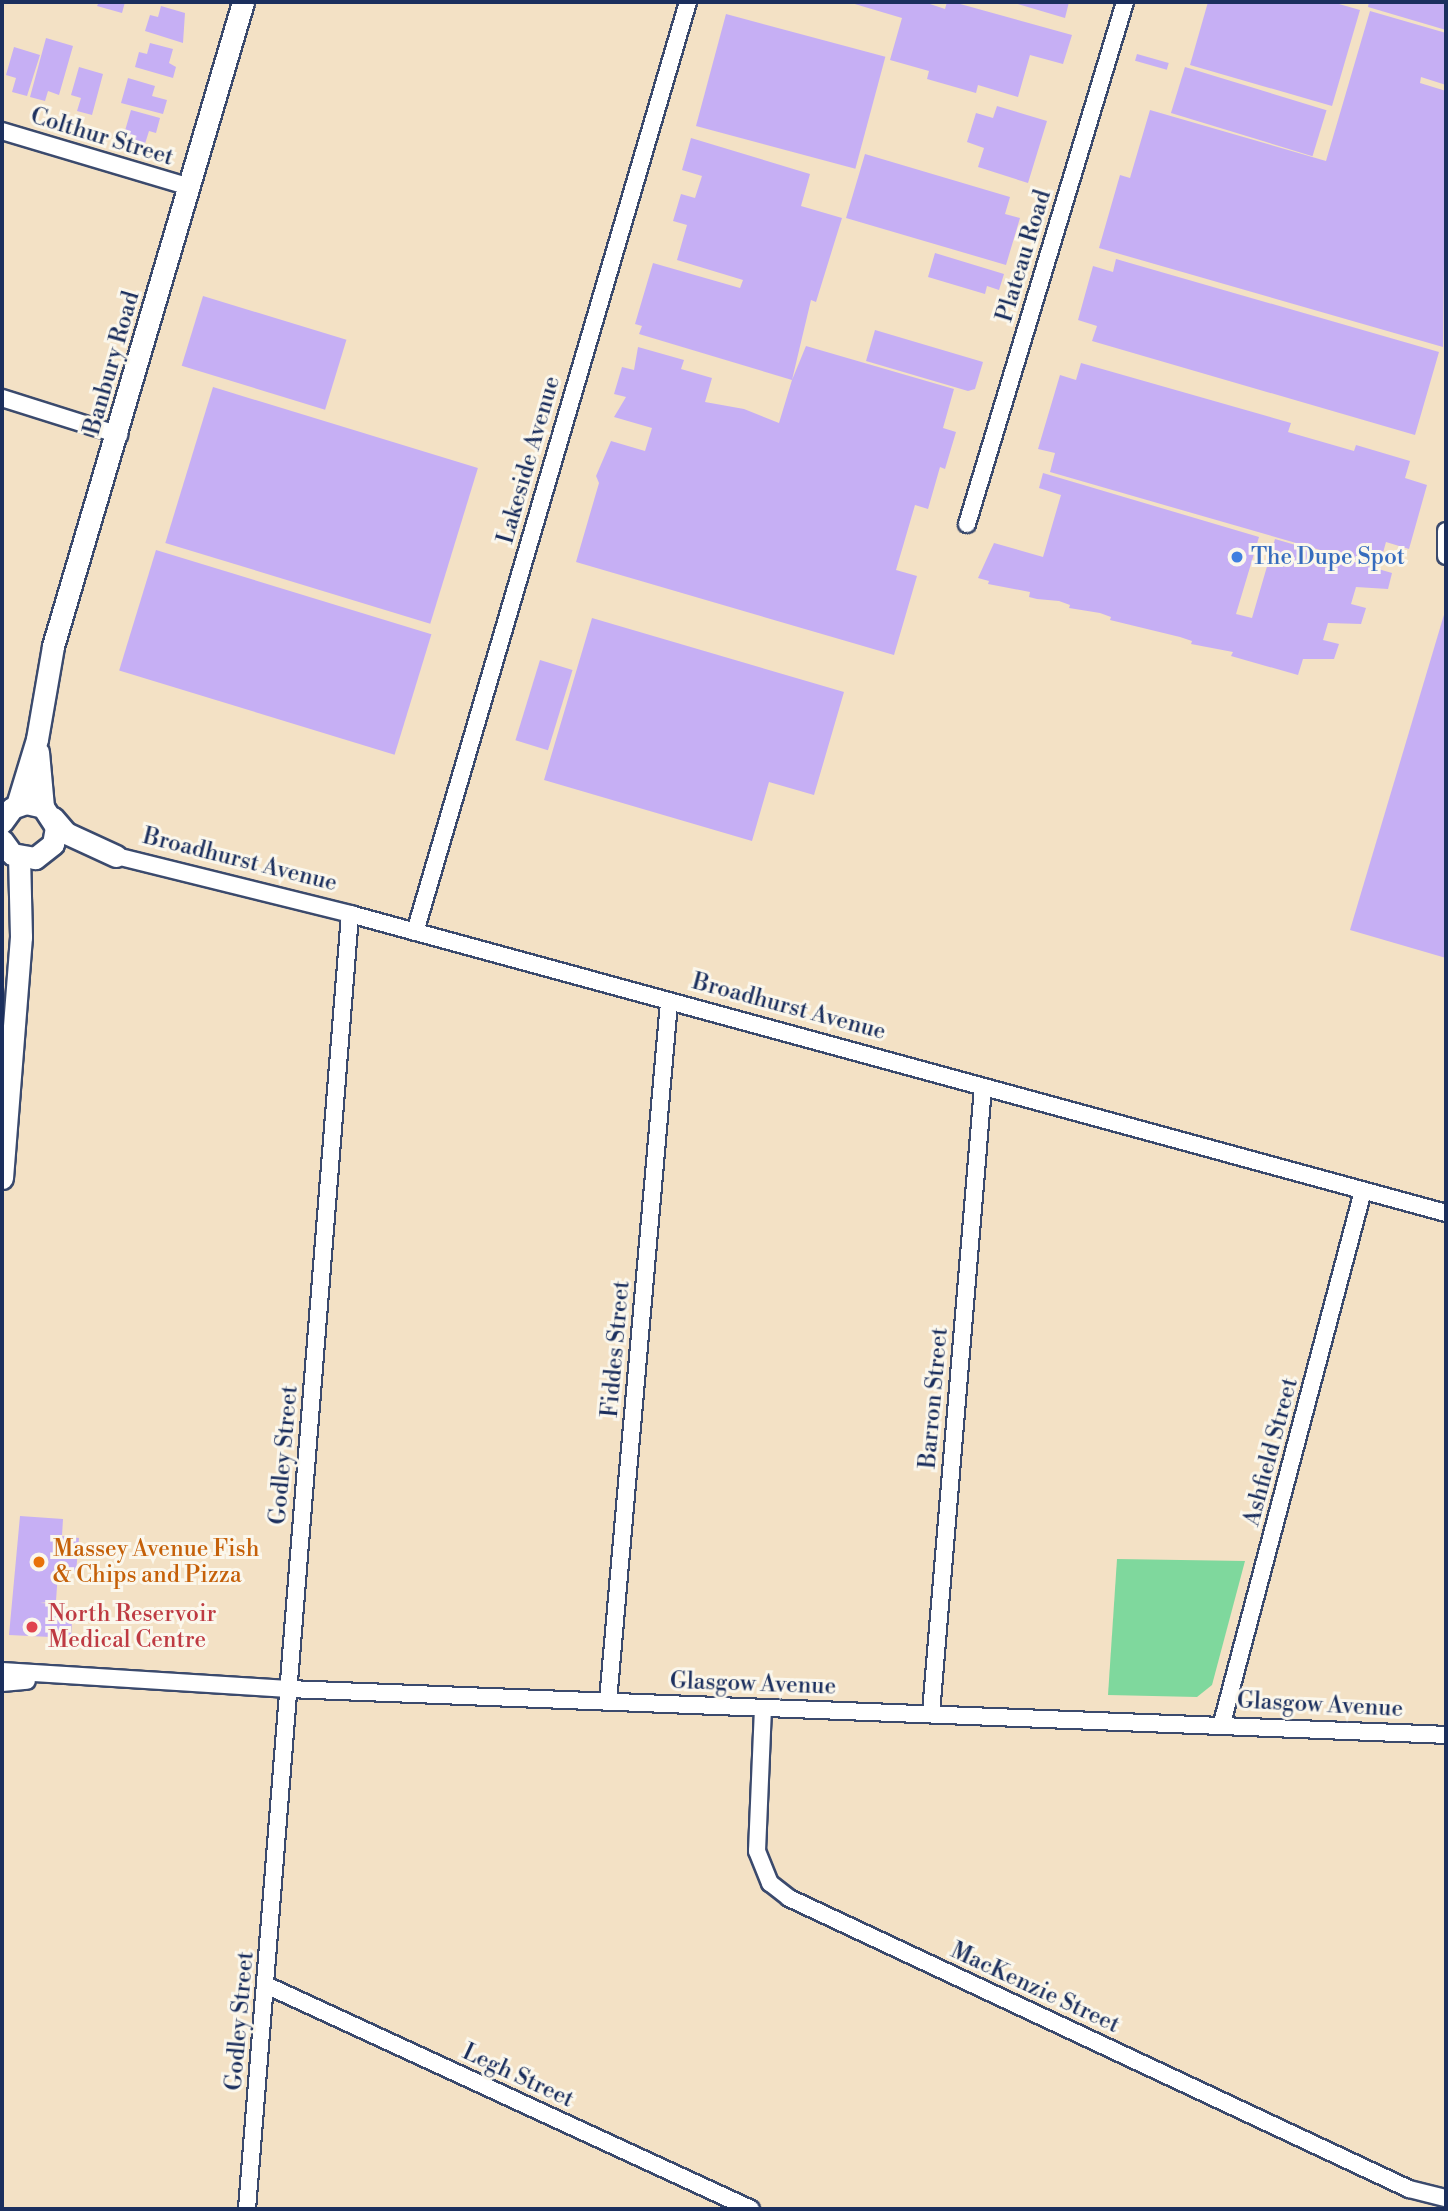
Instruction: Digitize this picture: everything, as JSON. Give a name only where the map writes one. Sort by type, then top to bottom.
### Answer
[{"type":"street","name":"Banbury Road","points":[[7,813],[37,739],[53,646],[119,435],[243,2]]},
{"type":"street","name":"Lakeside Avenue","points":[[415,932],[688,2]]},
{"type":"street","name":"Plateau Road","points":[[967,524],[1125,2]]},
{"type":"street","name":"Colthur Street","points":[[2,131],[190,187]]},
{"type":"street","points":[[2,398],[119,435]]},
{"type":"street","points":[[1446,531],[1446,556]]},
{"type":"street","name":"Banbury Road","points":[[21,937],[45,853],[56,836],[48,813],[37,739]]},
{"type":"street","points":[[7,813],[48,813]]},
{"type":"street","name":"Broadhurst Avenue","points":[[48,813],[66,833],[116,856],[350,914],[1446,1213]]},
{"type":"street","points":[[2,839],[19,857],[21,937],[2,1178]]},
{"type":"street","name":"Broadhurst Avenue","points":[[19,857],[45,853],[116,856]]},
{"type":"street","name":"Godley Street","points":[[247,2209],[350,914]]},
{"type":"street","name":"Fiddes Street","points":[[608,1701],[669,1002]]},
{"type":"street","name":"Barron Street","points":[[931,1713],[983,1087]]},
{"type":"street","name":"Ashfield Street","points":[[1222,1723],[1363,1192]]},
{"type":"street","name":"Glasgow Avenue","points":[[2,1671],[58,1678],[288,1689],[1222,1723],[1446,1735]]},
{"type":"street","name":"Glasgow Avenue","points":[[2,1683],[58,1678]]},
{"type":"street","name":"MacKenzie Street","points":[[763,1708],[757,1851],[770,1883],[789,1898],[1409,2189],[1446,2198]]},
{"type":"street","name":"Legh Street","points":[[265,1985],[751,2209]]},
{"type":"green space","points":[[1117,1559],[1245,1561],[1212,1685],[1197,1697],[1108,1695]]},
{"type":"building","points":[[99,2],[125,2],[122,13],[97,6]]},
{"type":"building","points":[[848,2],[924,2],[945,9],[947,2],[953,2],[1072,35],[1063,64],[1030,55],[1018,97],[978,85],[976,93],[927,79],[929,71],[890,60],[902,18]]},
{"type":"building","points":[[1011,2],[1069,2],[1065,18]]},
{"type":"building","points":[[1208,2],[1332,2],[1360,10],[1332,106],[1190,65]]},
{"type":"building","points":[[1369,2],[1446,2],[1446,30],[1368,7]]},
{"type":"building","points":[[161,6],[185,13],[183,43],[145,31],[150,15],[158,17]]},
{"type":"building","points":[[1370,11],[1446,33],[1446,85],[1421,77],[1420,83],[1446,91],[1443,347],[1099,248],[1120,175],[1130,178],[1150,110],[1326,161]]},
{"type":"building","points":[[726,14],[885,57],[855,169],[696,126]]},
{"type":"building","points":[[46,38],[73,46],[59,95],[48,91],[45,101],[30,97]]},
{"type":"building","points":[[150,43],[173,49],[169,63],[176,67],[173,78],[135,67],[139,52],[147,54]]},
{"type":"building","points":[[14,47],[40,55],[27,96],[12,92],[16,78],[6,75]]},
{"type":"building","points":[[1137,54],[1169,63],[1167,70],[1135,61]]},
{"type":"building","points":[[79,67],[103,74],[92,115],[77,111],[81,98],[71,95]]},
{"type":"building","points":[[1185,67],[1327,110],[1312,156],[1171,113]]},
{"type":"building","points":[[128,78],[155,86],[152,96],[167,100],[163,114],[121,103]]},
{"type":"building","points":[[997,106],[1047,121],[1028,183],[978,167],[984,148],[967,142],[976,113],[993,118]]},
{"type":"building","points":[[131,110],[160,118],[156,133],[149,131],[144,147],[122,141]]},
{"type":"building","points":[[691,138],[810,174],[801,206],[842,218],[816,302],[811,300],[792,380],[639,334],[642,326],[635,324],[653,263],[740,288],[743,280],[677,260],[687,225],[673,221],[681,194],[695,198],[702,176],[682,170]]},
{"type":"building","points":[[865,154],[1010,197],[1005,214],[1020,218],[1006,265],[846,218]]},
{"type":"building","points":[[935,253],[1004,274],[999,290],[987,286],[985,294],[928,277]]},
{"type":"building","points":[[1116,259],[1439,352],[1415,435],[1092,341],[1097,326],[1078,320],[1093,266],[1113,272]]},
{"type":"building","points":[[203,296],[346,340],[325,410],[182,366]]},
{"type":"building","points":[[875,330],[983,362],[975,389],[968,391],[866,361]]},
{"type":"building","points":[[806,346],[954,389],[943,428],[956,432],[945,469],[940,467],[928,509],[915,505],[896,570],[917,576],[894,655],[576,562],[599,483],[596,476],[611,441],[645,451],[652,428],[614,417],[626,397],[614,394],[622,367],[634,370],[638,347],[684,360],[681,369],[712,378],[705,402],[744,409],[779,423]]},
{"type":"building","points":[[1081,363],[1291,423],[1288,432],[1354,451],[1356,445],[1410,461],[1405,478],[1427,485],[1409,549],[1386,542],[1379,567],[1050,472],[1055,453],[1038,449],[1060,375],[1076,380]]},
{"type":"building","points":[[213,387],[478,468],[430,624],[165,543]]},
{"type":"building","points":[[1043,473],[1259,537],[1236,614],[1252,618],[1275,539],[1392,573],[1388,589],[1356,587],[1351,604],[1366,608],[1361,624],[1328,623],[1323,640],[1339,644],[1334,659],[1303,659],[1298,675],[1231,656],[1233,652],[1191,644],[1192,641],[1180,637],[1110,620],[1111,617],[1100,613],[1069,608],[1070,605],[1059,601],[1029,597],[1030,592],[988,584],[989,581],[978,578],[994,543],[1043,557],[1061,495],[1039,488]]},
{"type":"building","points":[[156,550],[431,634],[395,755],[119,670]]},
{"type":"building","points":[[1446,608],[1446,958],[1350,930]]},
{"type":"building","points":[[592,618],[844,692],[814,795],[769,782],[752,841],[544,780]]},
{"type":"building","points":[[540,660],[573,670],[548,750],[515,740]]},
{"type":"building","points":[[20,1516],[63,1519],[62,1536],[79,1538],[76,1573],[58,1572],[56,1601],[40,1603],[61,1604],[60,1621],[72,1621],[71,1638],[9,1635]]},
{"type":"place","name":"The Dupe Spot","points":[[1237,557]]},
{"type":"place","name":"Massey Avenue Fish & Chips and Pizza","points":[[39,1562]]},
{"type":"place","name":"North Reservoir Medical Centre","points":[[32,1627]]}]
